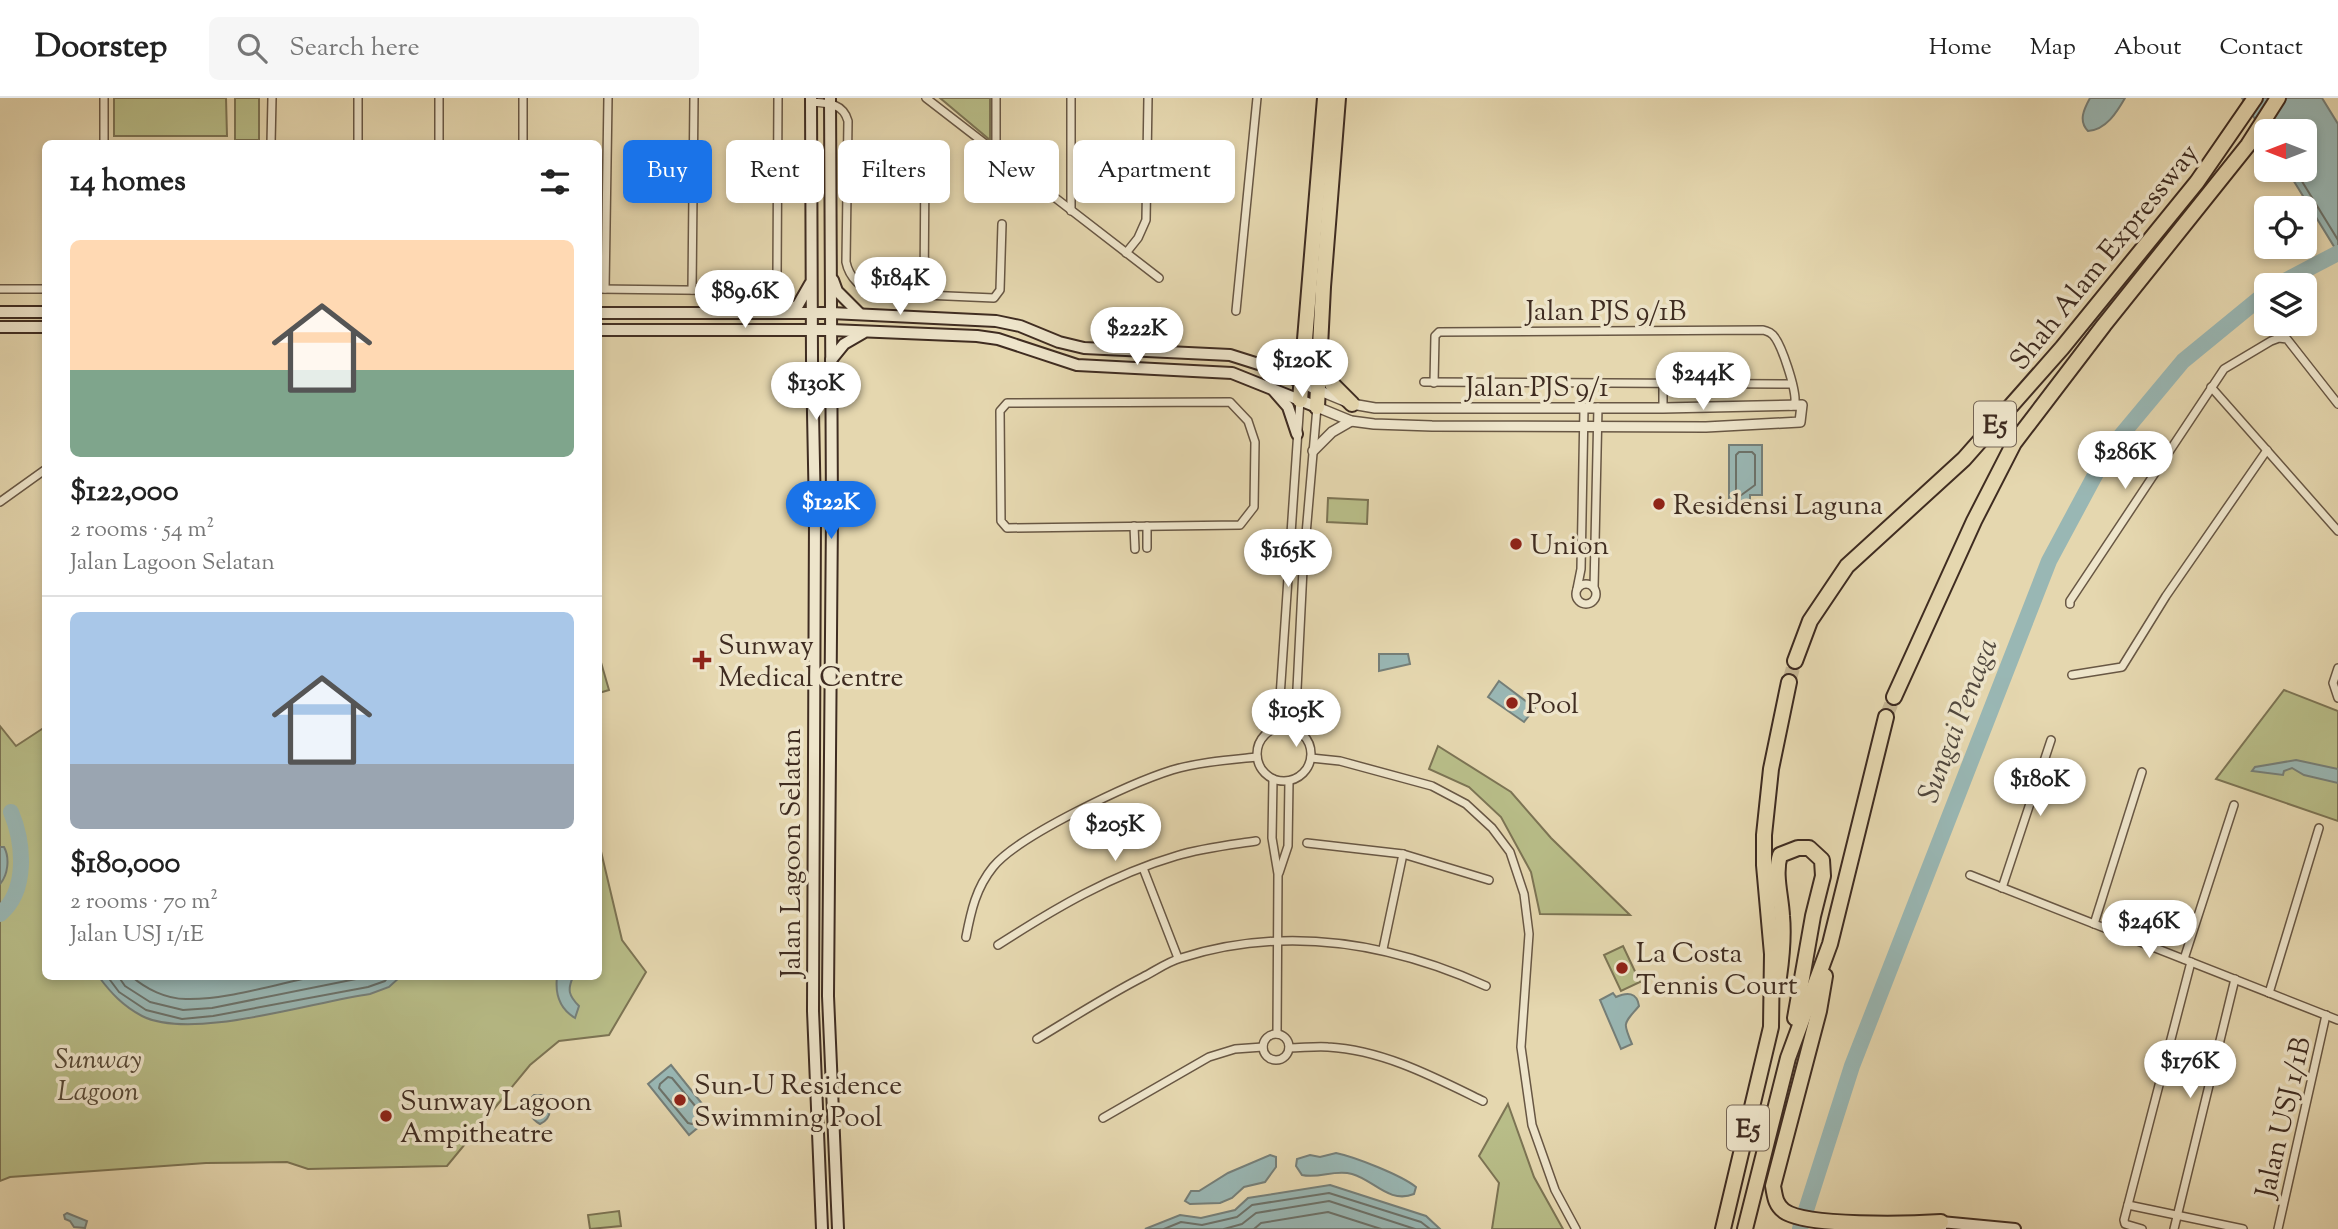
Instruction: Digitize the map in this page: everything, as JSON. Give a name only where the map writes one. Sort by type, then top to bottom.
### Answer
[{"type":"highway","points":[[1300,400],[1325,98]]},
{"type":"highway","points":[[1317,407],[1323,287],[1338,98]]},
{"type":"highway","name":"Shah Alam Expressway","points":[[1795,661],[1810,621],[1847,566],[1964,459],[2062,348],[2197,182],[2255,98]]},
{"type":"highway","name":"Shah Alam Expressway","points":[[1894,697],[1974,522],[2014,443],[2248,145],[2278,98]]},
{"type":"highway","points":[[1268,367],[1290,358],[1306,342]]},
{"type":"highway","points":[[1320,356],[1325,373],[1332,384],[1352,404]]},
{"type":"highway","name":"E5","points":[[1723,1229],[1771,1027],[1772,954],[1764,835],[1771,768],[1789,682]]},
{"type":"highway","name":"E5","points":[[1745,1229],[1788,1058],[1830,944],[1886,717]]},
{"type":"highway","points":[[1771,1027],[1783,951],[1783,919],[1777,865],[1780,855],[1787,850],[1809,848],[1822,860],[1823,876],[1788,1058]]},
{"type":"highway","points":[[1830,944],[1819,1010],[1773,1186],[1776,1202],[1784,1211],[1794,1215],[1824,1221],[1948,1226]]},
{"type":"main road","name":"Jalan Lagoon Selatan","points":[[811,100],[815,515],[813,1012],[822,1229]]},
{"type":"main road","name":"Jalan Lagoon Selatan","points":[[830,101],[832,536],[828,1021],[838,1229]]},
{"type":"main road","points":[[830,274],[837,291],[860,313]]},
{"type":"main road","points":[[783,314],[798,305],[811,280]]},
{"type":"main road","points":[[0,312],[42,312]]},
{"type":"main road","points":[[602,313],[860,313],[1009,322],[1059,342],[1084,348],[1230,355],[1268,367],[1318,390]]},
{"type":"main road","points":[[0,327],[42,327]]},
{"type":"main road","points":[[602,330],[831,330],[977,336],[1021,346],[1077,365],[1219,371],[1245,377],[1317,407]]},
{"type":"main road","points":[[784,330],[802,340],[812,361]]},
{"type":"main road","points":[[831,360],[844,344],[866,332]]},
{"type":"main road","points":[[1269,387],[1289,407],[1297,434]]},
{"type":"main road","points":[[1948,1226],[2015,1229]]},
{"type":"street","points":[[104,98],[104,140]]},
{"type":"street","points":[[271,140],[272,98]]},
{"type":"street","points":[[358,98],[358,140]]},
{"type":"street","points":[[439,98],[439,140]]},
{"type":"street","points":[[523,98],[523,140]]},
{"type":"street","points":[[608,98],[602,289],[765,291],[774,286],[777,277],[778,98]]},
{"type":"street","points":[[692,290],[694,98]]},
{"type":"street","points":[[926,98],[978,140]]},
{"type":"street","points":[[996,98],[996,140]]},
{"type":"street","points":[[1071,98],[1071,211]]},
{"type":"street","points":[[1126,253],[1138,238],[1146,220],[1147,98]]},
{"type":"street","points":[[1236,311],[1257,98]]},
{"type":"street","points":[[811,100],[830,101],[841,108],[848,121],[848,270],[850,276],[870,292],[989,298],[998,295],[1002,224]]},
{"type":"street","points":[[1059,202],[1159,278]]},
{"type":"street","points":[[924,294],[925,203]]},
{"type":"street","points":[[0,289],[42,289]]},
{"type":"street","name":"Jalan PJS 9/1B","points":[[1434,383],[1434,336],[1439,332],[1752,330],[1768,331],[1775,337],[1792,384]]},
{"type":"street","points":[[2070,604],[2100,554],[2224,369],[2271,341],[2287,339],[2338,404]]},
{"type":"street","points":[[1424,383],[1792,384],[1795,402],[1791,406]]},
{"type":"street","points":[[1663,383],[1663,408]]},
{"type":"street","points":[[2211,387],[2338,531]]},
{"type":"street","name":"Jalan PJS 9/1","points":[[1317,407],[1351,421],[1374,424],[1444,427],[1706,427],[1800,422],[1802,405],[1375,408],[1352,404],[1318,390]]},
{"type":"street","points":[[1278,727],[1300,400]]},
{"type":"street","points":[[1230,402],[1248,421],[1255,442],[1254,506],[1240,525],[1134,526],[1007,528],[1001,521],[1000,411],[1007,403],[1230,402]]},
{"type":"street","points":[[1295,729],[1303,569],[1317,407]]},
{"type":"street","points":[[1584,408],[1581,569],[1577,599],[1585,604],[1593,600],[1595,594],[1598,407]]},
{"type":"street","points":[[1313,451],[1332,432],[1351,421]]},
{"type":"street","points":[[2072,675],[2122,667],[2266,450]]},
{"type":"street","points":[[0,502],[42,471]]},
{"type":"street","points":[[1134,526],[1135,549]]},
{"type":"street","points":[[1147,526],[1147,548]]},
{"type":"street","points":[[1577,589],[1585,584],[1594,588]]},
{"type":"street","points":[[2338,668],[2333,683],[2338,698]]},
{"type":"street","points":[[1278,727],[1295,729],[1306,738],[1311,758],[1304,773],[1289,781],[1273,779],[1262,770],[1257,757],[1265,735],[1278,727]]},
{"type":"street","points":[[2002,888],[2051,740]]},
{"type":"street","points":[[966,937],[972,905],[990,870],[1000,859],[1047,828],[1139,782],[1172,770],[1209,761],[1257,757]]},
{"type":"street","points":[[1311,758],[1340,761],[1432,786],[1466,804],[1492,828],[1510,852],[1524,894],[1529,934],[1521,1047],[1532,1125],[1555,1190],[1576,1229]]},
{"type":"street","points":[[2094,924],[2142,772]]},
{"type":"street","points":[[1273,779],[1272,838],[1278,874],[1277,1034]]},
{"type":"street","points":[[1278,874],[1288,845],[1289,781]]},
{"type":"street","points":[[2142,1229],[2125,1224],[2128,1205],[2187,961],[2234,805]]},
{"type":"street","points":[[2269,993],[2319,828]]},
{"type":"street","points":[[998,945],[1062,904],[1112,879],[1177,855],[1256,841]]},
{"type":"street","points":[[1307,843],[1403,854],[1489,880]]},
{"type":"street","points":[[1383,949],[1403,854]]},
{"type":"street","points":[[1143,868],[1178,958]]},
{"type":"street","points":[[1970,875],[2338,1020]]},
{"type":"street","points":[[1037,1040],[1105,997],[1178,958],[1226,947],[1278,941],[1324,941],[1383,949],[1453,971],[1486,986]]},
{"type":"street","points":[[2174,1229],[2235,979]]},
{"type":"street","name":"Jalan USJ 1/1B","points":[[2278,1229],[2326,1015]]},
{"type":"street","points":[[1277,1034],[1286,1038],[1289,1048],[1285,1056],[1277,1060],[1268,1057],[1263,1047],[1268,1037],[1277,1034]]},
{"type":"street","points":[[1103,1118],[1209,1057],[1235,1049],[1263,1047]]},
{"type":"street","points":[[1289,1048],[1328,1047],[1369,1053],[1419,1070],[1483,1101]]},
{"type":"street","points":[[2128,1205],[2243,1229]]},
{"type":"green space","points":[[114,98],[226,98],[227,136],[114,136]]},
{"type":"green space","points":[[235,98],[259,98],[259,140],[235,140]]},
{"type":"green space","points":[[940,98],[990,98],[990,140]]},
{"type":"green space","points":[[1328,498],[1368,500],[1367,524],[1327,522]]},
{"type":"green space","points":[[602,666],[609,690],[602,692]]},
{"type":"green space","points":[[2284,690],[2338,711],[2338,821],[2216,779]]},
{"type":"green space","name":"Sunway Lagoon","points":[[0,726],[16,746],[42,729],[42,980],[602,980],[602,856],[622,940],[646,972],[609,1035],[559,1041],[530,1065],[447,1166],[308,1169],[287,1162],[206,1163],[10,1177],[0,1181]]},
{"type":"green space","points":[[1438,746],[1511,792],[1551,838],[1630,915],[1540,914],[1531,872],[1501,817],[1469,787],[1429,769]]},
{"type":"green space","name":"La Costa Tennis Court","points":[[1623,946],[1640,982],[1621,991],[1604,955]]},
{"type":"green space","points":[[1508,1104],[1534,1177],[1563,1229],[1492,1229],[1499,1183],[1479,1156]]},
{"type":"green space","points":[[619,1211],[621,1226],[590,1229],[588,1215]]},
{"type":"water","points":[[2090,98],[2125,98],[2106,124],[2088,131],[2083,119]]},
{"type":"water","points":[[2242,98],[2322,98],[2338,124],[2338,253],[2317,219],[2317,196],[2303,196],[2294,182],[2317,182],[2317,119],[2255,119]]},
{"type":"water","points":[[1729,445],[1762,445],[1762,495],[1750,495],[1750,503],[1729,503]]},
{"type":"water","points":[[1379,654],[1408,654],[1410,664],[1379,671]]},
{"type":"water","name":"Pool","points":[[1499,681],[1535,708],[1524,722],[1488,697]]},
{"type":"water","points":[[2296,760],[2338,769],[2338,783],[2304,775],[2292,768],[2284,771],[2283,775],[2252,771],[2255,767]]},
{"type":"water","points":[[0,847],[4,847],[6,851],[7,861],[5,876],[0,884]]},
{"type":"water","points":[[101,980],[397,980],[389,987],[370,994],[253,1017],[191,1024],[164,1023],[142,1016],[118,999]]},
{"type":"water","points":[[557,980],[572,980],[570,993],[579,1006],[575,1018],[560,1001]]},
{"type":"water","points":[[1613,993],[1616,997],[1624,994],[1634,996],[1639,1006],[1626,1023],[1632,1044],[1621,1049],[1600,1000]]},
{"type":"water","name":"Sun-U Residence Swimming Pool","points":[[671,1065],[712,1116],[689,1135],[648,1084]]},
{"type":"water","points":[[534,1095],[543,1095],[549,1107],[549,1115],[540,1124],[533,1119],[529,1110],[530,1099]]},
{"type":"water","points":[[1336,1153],[1366,1162],[1400,1177],[1416,1187],[1414,1194],[1389,1194],[1352,1174],[1302,1175],[1296,1166],[1297,1159]]},
{"type":"water","points":[[1270,1155],[1276,1157],[1276,1167],[1265,1182],[1244,1187],[1232,1198],[1220,1203],[1190,1204],[1185,1201],[1191,1191],[1199,1191],[1228,1173]]},
{"type":"water","points":[[1330,1185],[1426,1216],[1440,1229],[1145,1229],[1180,1215],[1201,1218],[1235,1210],[1248,1198]]},
{"type":"water","points":[[67,1213],[87,1221],[85,1228],[74,1227],[65,1219],[64,1215]]},
{"type":"waterway","name":"Sungai Penaga","points":[[2300,273],[2338,253]]},
{"type":"waterway","name":"Sungai Penaga","points":[[1800,1229],[1852,1066],[2049,561],[2108,451],[2183,361],[2254,303]]},
{"type":"waterway","points":[[0,914],[15,893],[21,866],[19,838],[11,812]]},
{"type":"tunnel","points":[[1789,682],[1795,661]]},
{"type":"tunnel","points":[[1886,717],[1894,697]]},
{"type":"place","name":"Residensi Laguna","points":[[1659,504]]},
{"type":"place","name":"Union","points":[[1516,544]]},
{"type":"place","name":"Sunway Medical Centre","points":[[702,660]]},
{"type":"place","name":"Pool","points":[[1512,703]]},
{"type":"place","name":"La Costa Tennis Court","points":[[1622,968]]},
{"type":"place","name":"Sun-U Residence Swimming Pool","points":[[680,1100]]},
{"type":"place","name":"Sunway Lagoon Ampitheatre","points":[[386,1116]]}]
